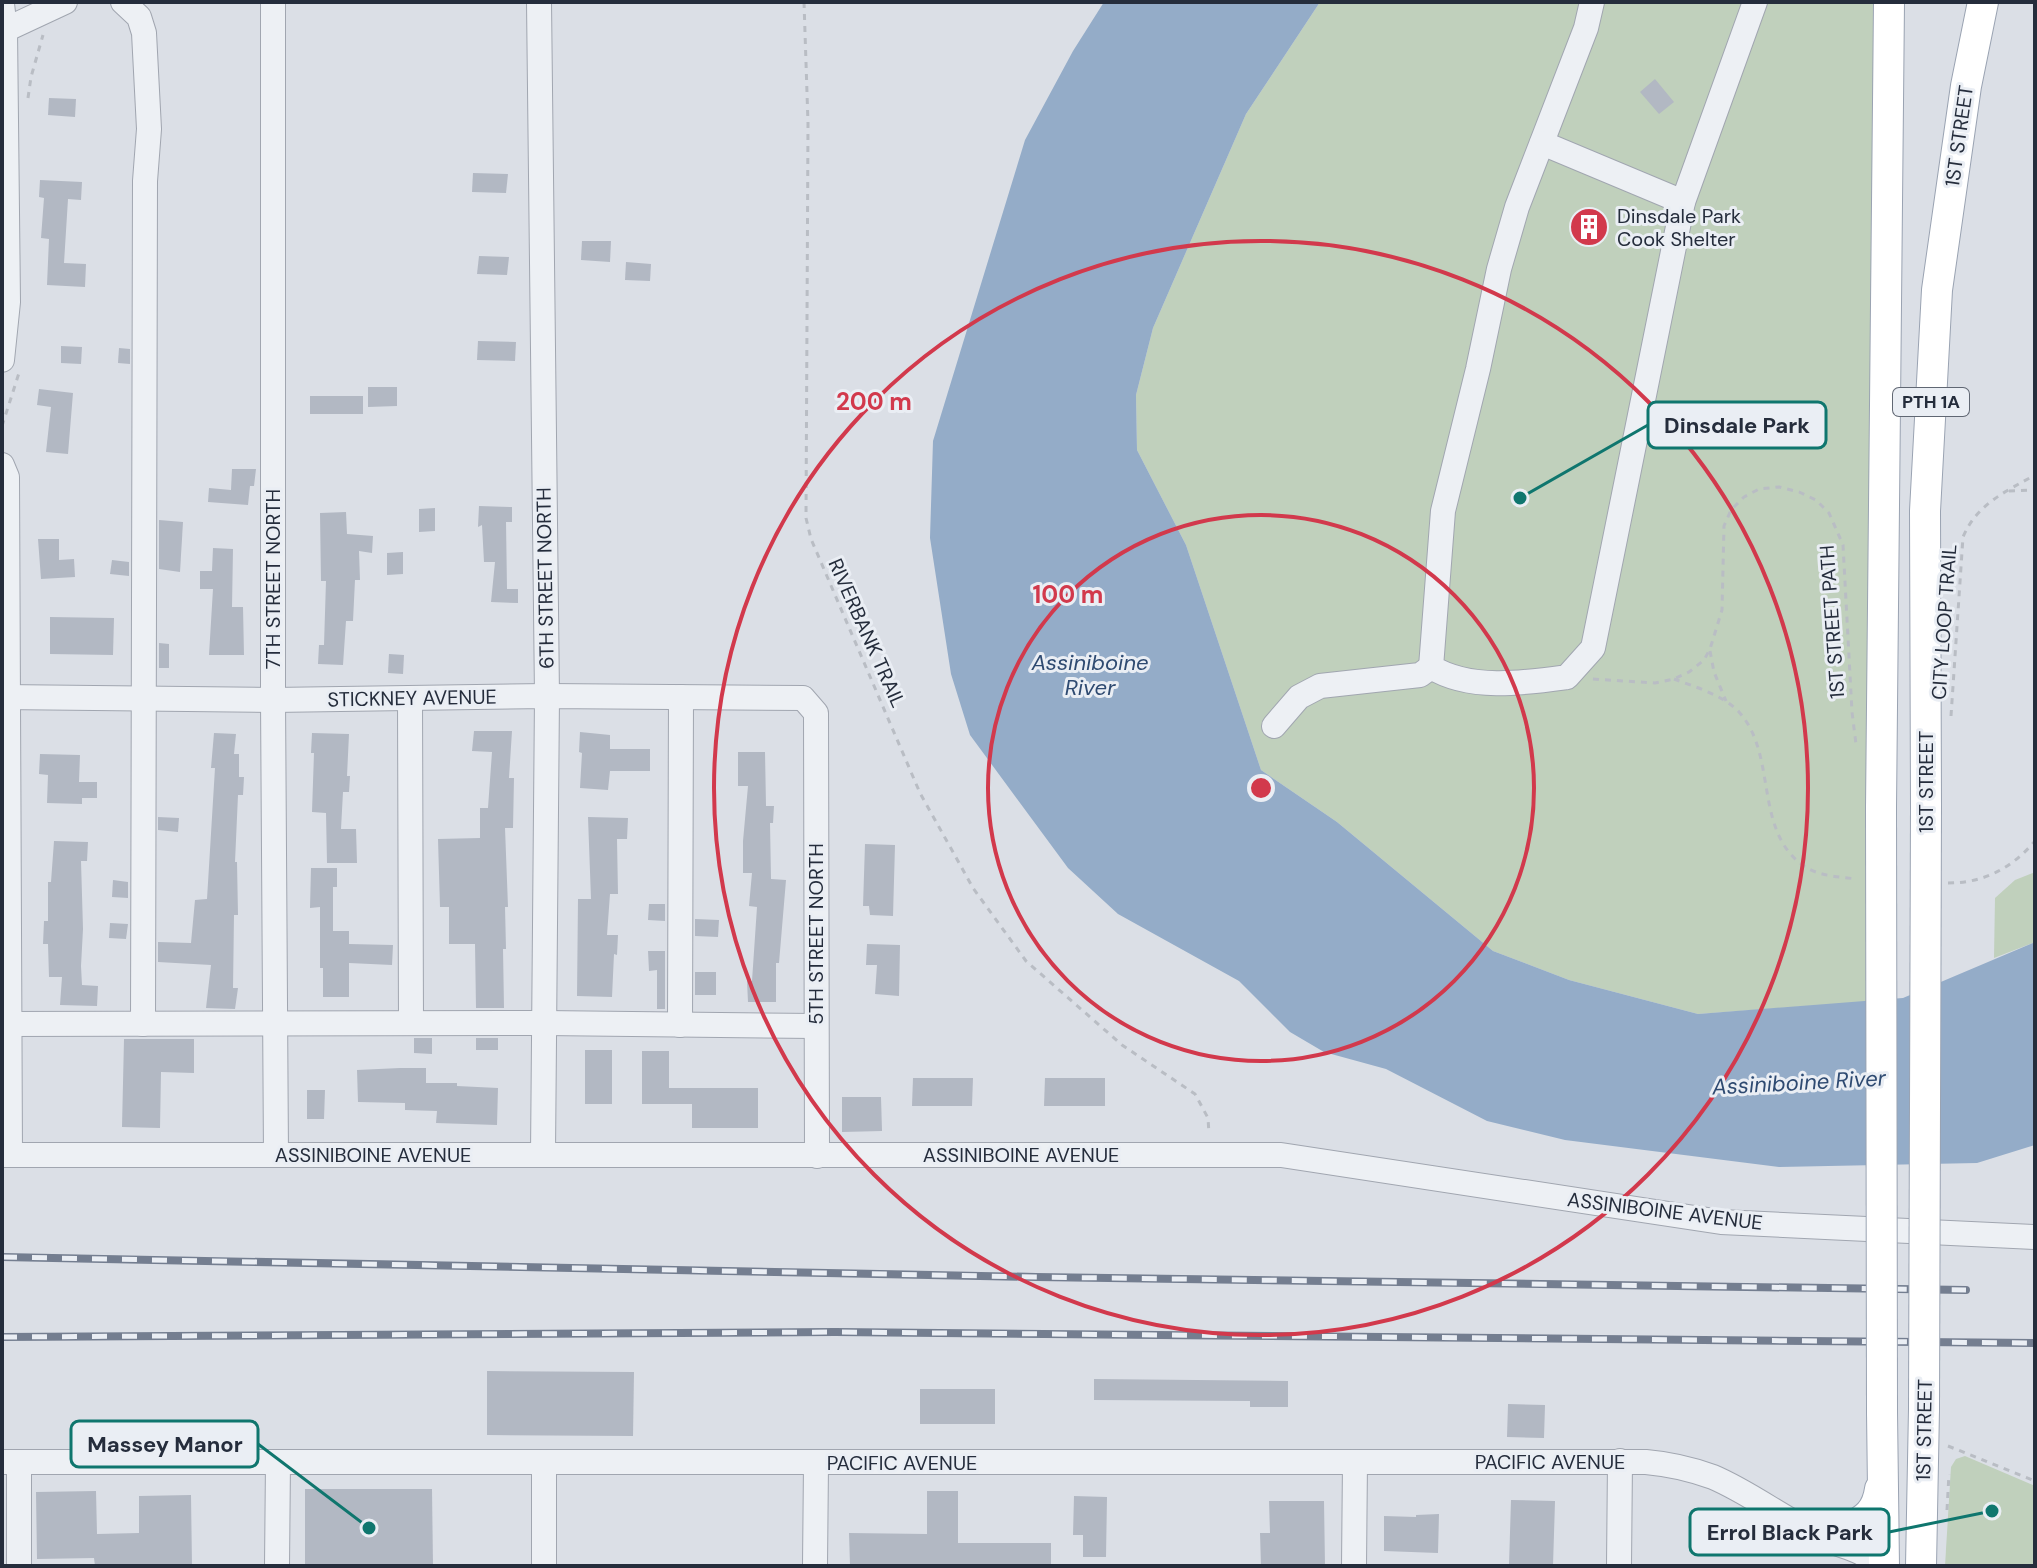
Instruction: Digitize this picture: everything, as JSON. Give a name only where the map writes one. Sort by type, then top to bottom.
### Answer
[{"type":"main road","name":"1ST STREET","points":[[1884,1566],[1881,808],[1889,2]]},
{"type":"main road","name":"1ST STREET","points":[[1921,1566],[1924,1409],[1925,511],[1937,290],[1966,86],[1983,2]]},
{"type":"main road","points":[[1847,1528],[1869,1517],[1879,1497],[1883,1475]]},
{"type":"main road","points":[[1883,1530],[1903,1541],[1907,1566]]},
{"type":"street","points":[[5,30],[65,2]]},
{"type":"street","points":[[123,2],[139,17],[144,33],[149,129],[145,181],[143,1024]]},
{"type":"street","name":"7TH STREET NORTH","points":[[273,2],[276,1155]]},
{"type":"street","name":"6TH STREET NORTH","points":[[539,2],[547,696],[543,1154]]},
{"type":"street","points":[[1274,726],[1299,697],[1320,686],[1420,675],[1431,667],[1443,511],[1499,269],[1517,207],[1586,28],[1592,2]]},
{"type":"street","points":[[1431,667],[1449,678],[1517,683],[1567,677],[1593,648],[1683,202],[1755,2]]},
{"type":"street","points":[[2,4],[5,30],[8,302],[2,360]]},
{"type":"street","points":[[1542,143],[1683,202]]},
{"type":"street","points":[[2,465],[7,477],[6,1155]]},
{"type":"street","name":"STICKNEY AVENUE","points":[[6,697],[273,700],[547,696],[803,698],[816,713]]},
{"type":"street","points":[[680,1025],[681,697]]},
{"type":"street","points":[[410,698],[411,1023]]},
{"type":"street","name":"5TH STREET NORTH","points":[[816,713],[817,1156]]},
{"type":"street","points":[[6,1024],[816,1026]]},
{"type":"street","name":"ASSINIBOINE AVENUE","points":[[6,1155],[1281,1155],[1721,1222],[2035,1237]]},
{"type":"street","points":[[1619,1566],[1620,1461]]},
{"type":"street","name":"PACIFIC AVENUE","points":[[10,1462],[816,1464],[1620,1461],[1668,1465],[1714,1478],[1789,1521],[1866,1554],[1876,1566]]},
{"type":"street","points":[[10,1462],[19,1566]]},
{"type":"street","points":[[277,1566],[278,1462]]},
{"type":"street","points":[[544,1462],[544,1566]]},
{"type":"street","points":[[1354,1566],[1355,1462]]},
{"type":"street","points":[[815,1566],[816,1464]]},
{"type":"street","name":"PACIFIC AVENUE","points":[[1789,1521],[1883,1530]]},
{"type":"path","name":"RIVERBANK TRAIL","points":[[804,2],[808,123],[806,518],[811,539],[920,793],[973,888],[1026,961],[1122,1045],[1195,1094],[1208,1118],[1209,1155]]},
{"type":"path","name":"CITY LOOP TRAIL","points":[[1951,725],[1963,537],[1981,507],[2035,475]]},
{"type":"path","name":"1ST STREET PATH","points":[[1674,679],[1704,660],[1710,649],[1722,610],[1724,526],[1731,510],[1744,497],[1759,489],[1779,487],[1799,492],[1816,500],[1829,513],[1843,545],[1852,712],[1857,748]]},
{"type":"path","points":[[2006,491],[2035,490]]},
{"type":"path","points":[[1710,649],[1714,672],[1728,704]]},
{"type":"path","points":[[1567,677],[1655,683],[1674,679],[1697,687],[1728,704],[1738,711],[1751,730],[1776,831],[1785,849],[1805,868],[1830,876],[1861,880]]},
{"type":"path","points":[[1948,883],[1980,879],[2006,868],[2035,841]]},
{"type":"path","points":[[1948,1446],[2035,1481]]},
{"type":"green space","points":[[1320,2],[1881,2],[1876,1001],[1698,1014],[1569,980],[1493,951],[1337,822],[1261,770],[1186,545],[1137,450],[1136,395],[1153,328],[1246,114]]},
{"type":"green space","points":[[2035,872],[2035,942],[1994,958],[1995,898],[2015,880]]},
{"type":"green space","points":[[1965,1456],[2035,1486],[2035,1566],[1945,1566],[1951,1467],[1956,1459]]},
{"type":"water","name":"Assiniboine River","points":[[1104,2],[1320,2],[1246,114],[1153,328],[1136,395],[1137,450],[1186,545],[1261,770],[1337,822],[1493,951],[1569,980],[1698,1014],[1903,998],[2035,942],[2035,1145],[1977,1163],[1779,1167],[1565,1140],[1487,1121],[1386,1069],[1324,1052],[1290,1032],[1239,981],[1118,914],[1068,868],[970,735],[951,674],[930,538],[933,441],[1025,140],[1073,51]]},
{"type":"building","points":[[1655,79],[1674,102],[1659,114],[1640,92]]},
{"type":"building","points":[[49,98],[76,99],[75,117],[48,115]]},
{"type":"building","points":[[473,173],[508,174],[506,193],[472,192]]},
{"type":"building","points":[[40,180],[82,182],[81,200],[68,199],[64,263],[86,264],[85,287],[47,285],[49,239],[41,238],[44,198],[39,197]]},
{"type":"building","name":"Dinsdale Park Cook Shelter","points":[[1589,213],[1599,217],[1603,227],[1599,237],[1589,241],[1579,237],[1575,227],[1579,217]]},
{"type":"building","points":[[582,241],[611,241],[610,262],[581,260]]},
{"type":"building","points":[[479,256],[509,257],[507,275],[477,274]]},
{"type":"building","points":[[626,262],[651,264],[650,281],[625,280]]},
{"type":"building","points":[[478,341],[516,342],[515,361],[477,360]]},
{"type":"building","points":[[61,346],[82,347],[81,364],[61,363]]},
{"type":"building","points":[[119,348],[130,349],[130,364],[118,363]]},
{"type":"building","points":[[368,387],[397,387],[397,406],[368,407]]},
{"type":"building","points":[[39,389],[73,393],[68,454],[46,452],[51,407],[37,405]]},
{"type":"building","points":[[310,396],[363,396],[363,414],[310,414]]},
{"type":"building","points":[[232,469],[256,469],[248,505],[208,502],[209,488],[231,490]]},
{"type":"building","points":[[479,506],[512,507],[512,522],[506,522],[507,589],[518,589],[518,603],[491,602],[495,562],[484,562],[482,525],[478,527]]},
{"type":"building","points":[[435,508],[435,531],[419,532],[419,509]]},
{"type":"building","points":[[346,512],[347,534],[373,536],[372,553],[359,551],[360,580],[355,580],[353,621],[346,621],[343,665],[318,664],[319,645],[324,645],[326,581],[321,581],[320,513]]},
{"type":"building","points":[[159,520],[183,522],[180,572],[159,569]]},
{"type":"building","points":[[38,539],[59,539],[59,560],[74,559],[75,577],[41,579]]},
{"type":"building","points":[[213,548],[233,549],[232,607],[243,607],[244,655],[209,655],[213,589],[200,589],[200,571],[212,571]]},
{"type":"building","points":[[403,552],[403,574],[387,575],[387,553]]},
{"type":"building","points":[[112,560],[129,562],[129,576],[110,574]]},
{"type":"building","points":[[50,617],[114,618],[113,655],[50,654]]},
{"type":"building","points":[[159,643],[169,644],[169,668],[159,668]]},
{"type":"building","points":[[389,654],[404,655],[403,674],[388,673]]},
{"type":"building","points":[[474,731],[512,731],[509,778],[514,778],[513,828],[505,828],[508,907],[505,907],[506,949],[503,949],[504,1008],[476,1008],[475,944],[449,944],[449,907],[440,907],[438,839],[480,838],[480,808],[488,808],[492,752],[472,751]]},
{"type":"building","points":[[580,732],[610,735],[610,749],[650,749],[650,771],[610,771],[608,790],[580,788]]},
{"type":"building","points":[[214,733],[236,734],[234,754],[239,754],[239,777],[244,777],[243,795],[238,795],[235,862],[238,915],[234,915],[233,988],[238,988],[235,1009],[206,1008],[211,965],[158,962],[158,942],[191,943],[195,900],[207,899],[215,768],[211,768]]},
{"type":"building","points":[[312,733],[349,734],[349,792],[343,792],[341,829],[356,829],[357,863],[327,863],[326,813],[312,812]]},
{"type":"building","points":[[738,752],[765,752],[766,806],[774,806],[773,823],[770,823],[771,879],[786,880],[779,963],[776,963],[776,1002],[748,1002],[747,981],[752,981],[757,907],[749,906],[752,873],[743,873],[748,786],[738,786]]},
{"type":"building","points":[[40,754],[80,755],[79,782],[97,782],[97,798],[82,798],[82,804],[47,803],[48,775],[39,774]]},
{"type":"building","points":[[158,817],[179,818],[178,832],[158,830]]},
{"type":"building","points":[[588,817],[628,818],[627,839],[617,839],[618,894],[610,894],[607,935],[618,935],[612,997],[577,996],[578,899],[591,899]]},
{"type":"building","points":[[54,841],[88,842],[87,861],[81,861],[82,985],[98,986],[97,1006],[60,1005],[62,977],[49,977],[48,944],[43,944],[44,921],[48,921],[48,882],[51,882]]},
{"type":"building","points":[[865,844],[895,845],[893,916],[870,915],[869,906],[863,906]]},
{"type":"building","points":[[311,868],[337,868],[337,887],[333,887],[333,931],[349,931],[349,944],[393,945],[392,965],[349,963],[349,997],[323,997],[320,907],[310,908]]},
{"type":"building","points":[[113,880],[128,882],[128,898],[112,897]]},
{"type":"building","points":[[649,904],[665,904],[665,921],[648,920]]},
{"type":"building","points":[[695,919],[719,920],[718,937],[695,936]]},
{"type":"building","points":[[110,923],[128,924],[126,939],[109,938]]},
{"type":"building","points":[[867,944],[900,945],[899,996],[875,994],[877,965],[866,965]]},
{"type":"building","points":[[648,951],[665,951],[665,1009],[657,1009],[657,970],[649,971]]},
{"type":"building","points":[[695,972],[716,972],[716,995],[695,995]]},
{"type":"building","points":[[414,1038],[432,1038],[432,1054],[414,1053]]},
{"type":"building","points":[[476,1038],[498,1038],[498,1050],[476,1050]]},
{"type":"building","points":[[124,1039],[194,1039],[194,1073],[161,1072],[160,1128],[122,1127]]},
{"type":"building","points":[[585,1050],[612,1050],[612,1104],[585,1104]]},
{"type":"building","points":[[642,1051],[669,1051],[669,1088],[758,1088],[758,1128],[692,1128],[692,1104],[642,1104]]},
{"type":"building","points":[[426,1068],[426,1083],[498,1088],[497,1125],[436,1123],[437,1111],[405,1110],[405,1103],[358,1102],[357,1070]]},
{"type":"building","points":[[913,1078],[973,1078],[972,1106],[912,1106]]},
{"type":"building","points":[[1045,1078],[1105,1078],[1105,1106],[1044,1106]]},
{"type":"building","points":[[307,1090],[325,1090],[324,1119],[307,1119]]},
{"type":"building","points":[[842,1097],[881,1097],[882,1131],[842,1132]]},
{"type":"building","points":[[487,1371],[634,1372],[633,1436],[487,1435]]},
{"type":"building","points":[[1094,1379],[1288,1381],[1288,1407],[1250,1407],[1250,1401],[1094,1400]]},
{"type":"building","points":[[920,1389],[995,1389],[995,1424],[920,1424]]},
{"type":"building","points":[[1508,1404],[1545,1405],[1544,1438],[1507,1437]]},
{"type":"building","points":[[305,1489],[432,1489],[433,1566],[305,1566]]},
{"type":"building","points":[[96,1491],[97,1534],[139,1533],[139,1496],[191,1495],[192,1566],[95,1566],[94,1558],[37,1559],[36,1492]]},
{"type":"building","points":[[927,1491],[958,1491],[958,1543],[1051,1543],[1051,1566],[850,1565],[849,1533],[927,1534]]},
{"type":"building","points":[[1074,1496],[1107,1497],[1106,1557],[1083,1557],[1083,1535],[1073,1535]]},
{"type":"building","points":[[1511,1500],[1555,1501],[1553,1566],[1509,1566]]},
{"type":"building","points":[[1269,1501],[1324,1501],[1325,1566],[1261,1566],[1260,1533],[1270,1533]]},
{"type":"building","points":[[1439,1514],[1438,1553],[1384,1551],[1384,1516]]},
{"type":"railway","points":[[2,1257],[1036,1277],[1966,1290]]},
{"type":"railway","points":[[2,1337],[835,1332],[2035,1343]]},
{"type":"place","name":"Dinsdale Park Cook Shelter","points":[[1589,227]]},
{"type":"place","name":"Dinsdale Park","points":[[1520,498]]},
{"type":"place","name":"Errol Black Park","points":[[1992,1511]]},
{"type":"place","name":"Massey Manor","points":[[369,1528]]}]
